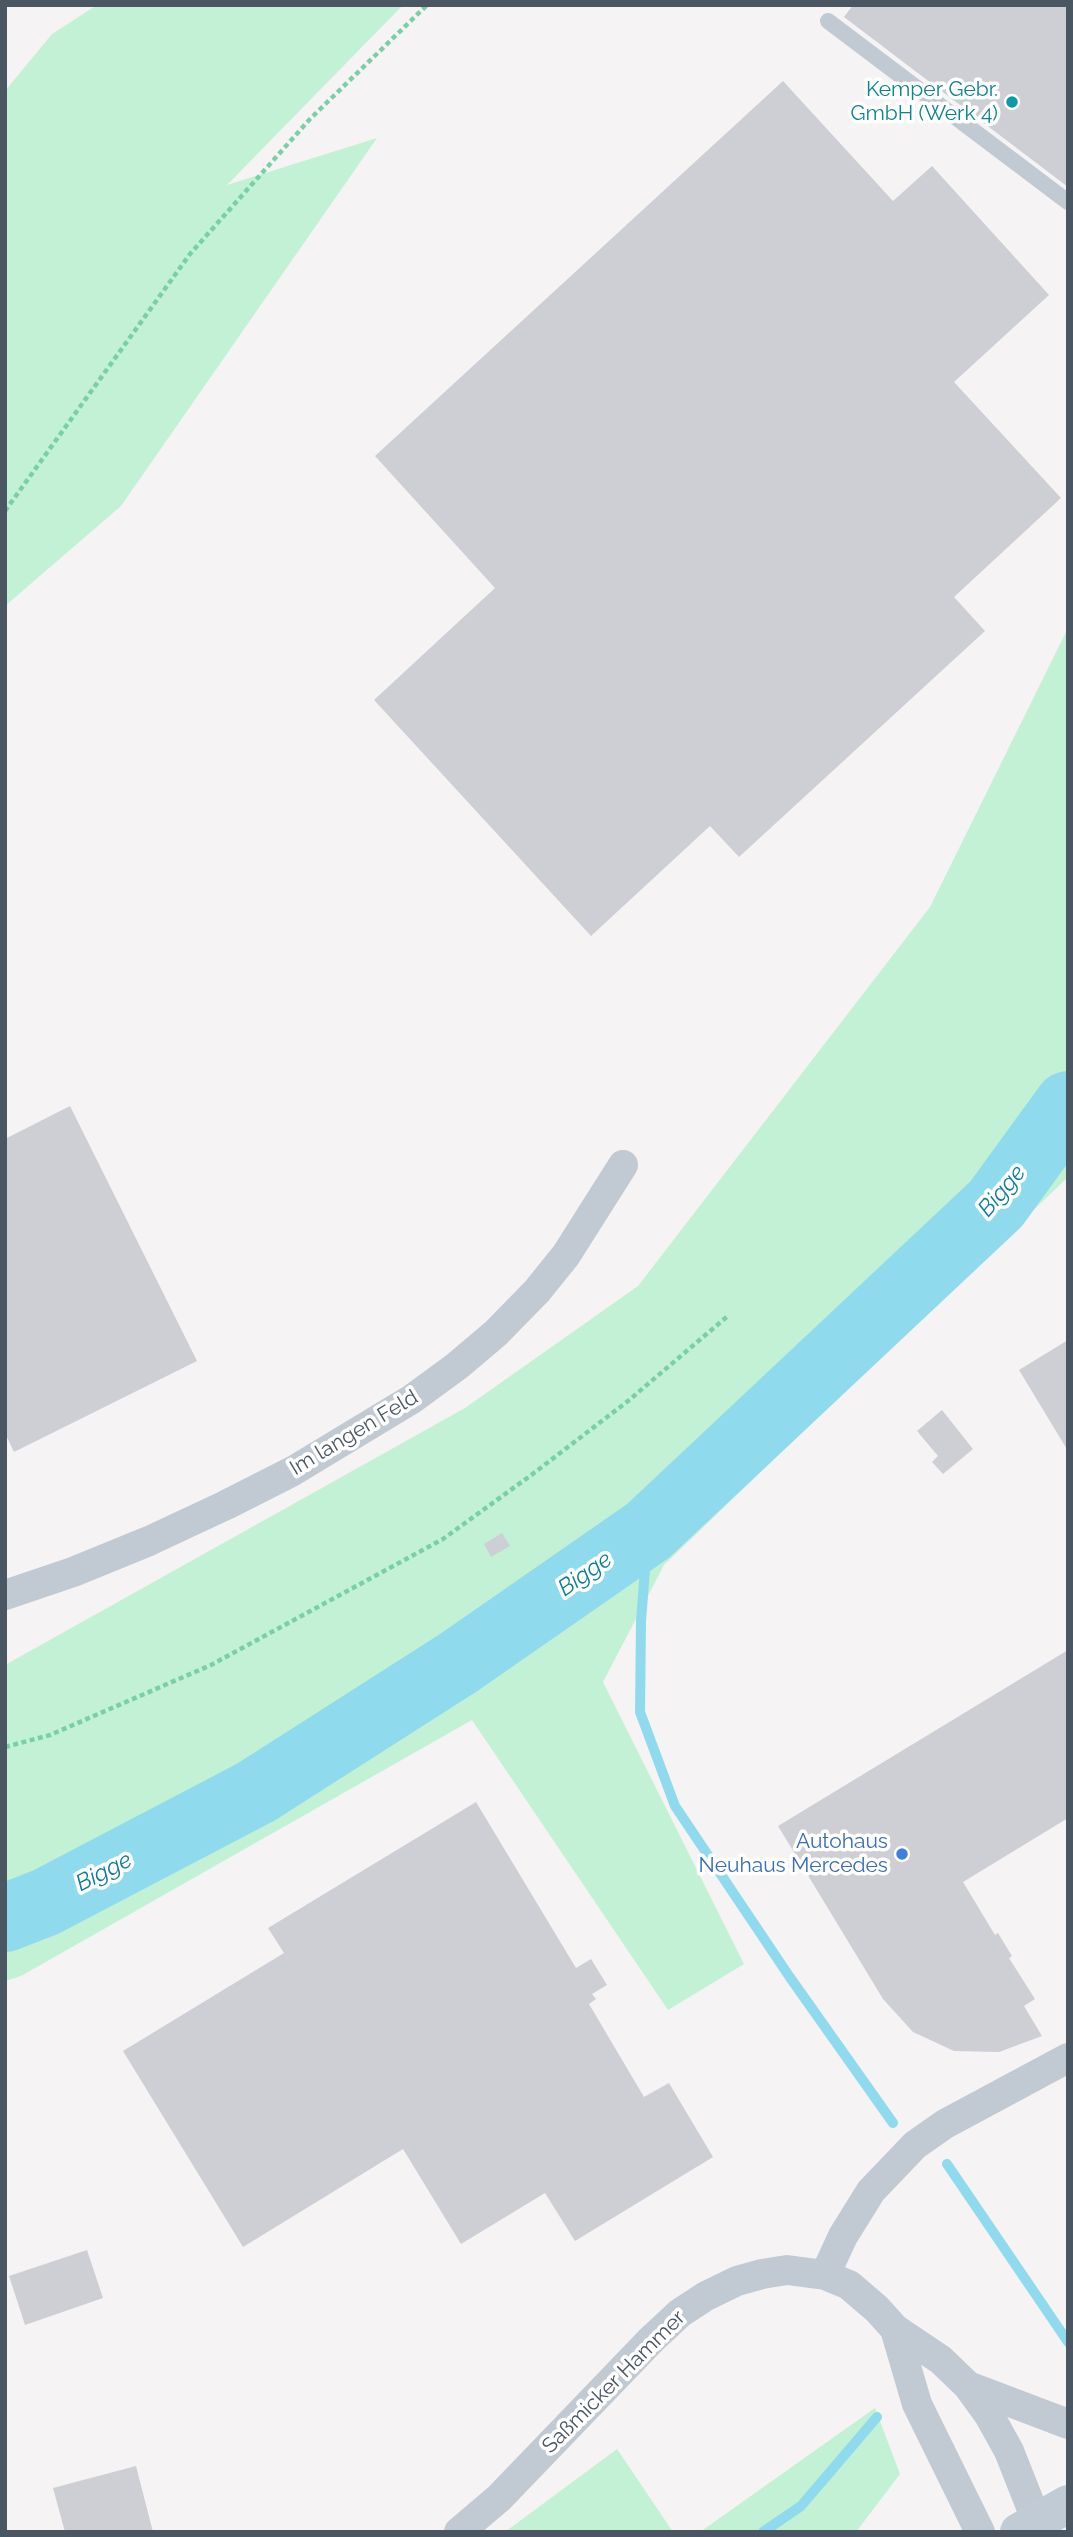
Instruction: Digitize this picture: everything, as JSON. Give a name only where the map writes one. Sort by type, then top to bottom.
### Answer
[{"type":"street","name":"Im langen Feld","points":[[5,1595],[73,1572],[226,1506],[293,1471],[412,1399],[496,1333],[537,1291],[566,1255],[623,1165]]},
{"type":"street","points":[[825,2275],[843,2236],[871,2191],[915,2145],[945,2124],[1068,2059]]},
{"type":"street","name":"Saßmicker Hammer","points":[[459,2532],[499,2498],[680,2313],[737,2281],[787,2270],[825,2275],[849,2285],[895,2329],[942,2360],[968,2386],[989,2415],[1009,2451],[1041,2522]]},
{"type":"street","name":"Saßmicker Hammer","points":[[895,2329],[917,2404],[981,2532]]},
{"type":"street","name":"Saßmicker Hammer","points":[[968,2386],[1068,2424]]},
{"type":"lane","points":[[828,21],[1068,202]]},
{"type":"path","points":[[5,511],[190,254],[310,119],[427,5]]},
{"type":"path","points":[[5,1747],[50,1735],[211,1665],[443,1539],[628,1401],[729,1315]]},
{"type":"green space","points":[[97,5],[403,5],[227,185],[377,138],[121,506],[5,606],[5,91],[52,34]]},
{"type":"green space","points":[[1068,628],[1068,1177],[664,1565],[603,1682],[744,1964],[668,2010],[472,1720],[21,1976],[5,1981],[5,1665],[465,1408],[638,1286],[930,907]]},
{"type":"green space","points":[[875,2408],[900,2474],[856,2532],[700,2532]]},
{"type":"green space","points":[[617,2449],[673,2532],[505,2532]]},
{"type":"building","name":"Kemper Gebr. GmbH (Werk 4)","points":[[853,5],[1068,5],[1068,187],[844,17]]},
{"type":"building","points":[[783,81],[893,201],[932,166],[1049,295],[954,382],[1061,498],[954,597],[985,631],[739,857],[710,826],[591,936],[374,700],[495,588],[375,456]]},
{"type":"building","points":[[70,1106],[197,1361],[14,1452],[5,1433],[5,1139]]},
{"type":"building","points":[[1068,1340],[1068,1451],[1019,1370]]},
{"type":"building","points":[[942,1410],[973,1449],[943,1474],[932,1462],[938,1456],[917,1431]]},
{"type":"building","points":[[502,1533],[510,1546],[491,1557],[484,1544]]},
{"type":"building","name":"Autohaus Neuhaus Mercedes","points":[[1068,1650],[1068,1818],[963,1882],[995,1935],[998,1933],[1012,1956],[1009,1958],[1035,1999],[1024,2006],[1042,2036],[999,2052],[954,2051],[913,2032],[883,1999],[778,1826]]},
{"type":"building","points":[[476,1802],[576,1968],[591,1959],[607,1985],[592,1994],[596,1999],[589,2004],[644,2097],[669,2083],[713,2157],[575,2241],[545,2193],[461,2244],[403,2149],[243,2247],[123,2051],[284,1953],[268,1928]]},
{"type":"building","points":[[87,2250],[103,2298],[25,2325],[9,2276]]},
{"type":"building","points":[[136,2466],[153,2532],[65,2532],[53,2488]]},
{"type":"waterway","name":"Bigge","points":[[5,1918],[46,1902],[256,1792],[458,1663],[648,1531],[996,1204],[1068,1105]]},
{"type":"waterway","points":[[648,1531],[641,1621],[640,1712],[675,1806],[789,1976],[893,2123]]},
{"type":"waterway","points":[[947,2164],[1068,2342]]},
{"type":"waterway","points":[[763,2532],[801,2506],[877,2417]]},
{"type":"place","name":"Kemper Gebr. GmbH (Werk 4)","points":[[1012,102]]},
{"type":"place","name":"Autohaus Neuhaus Mercedes","points":[[902,1854]]}]
